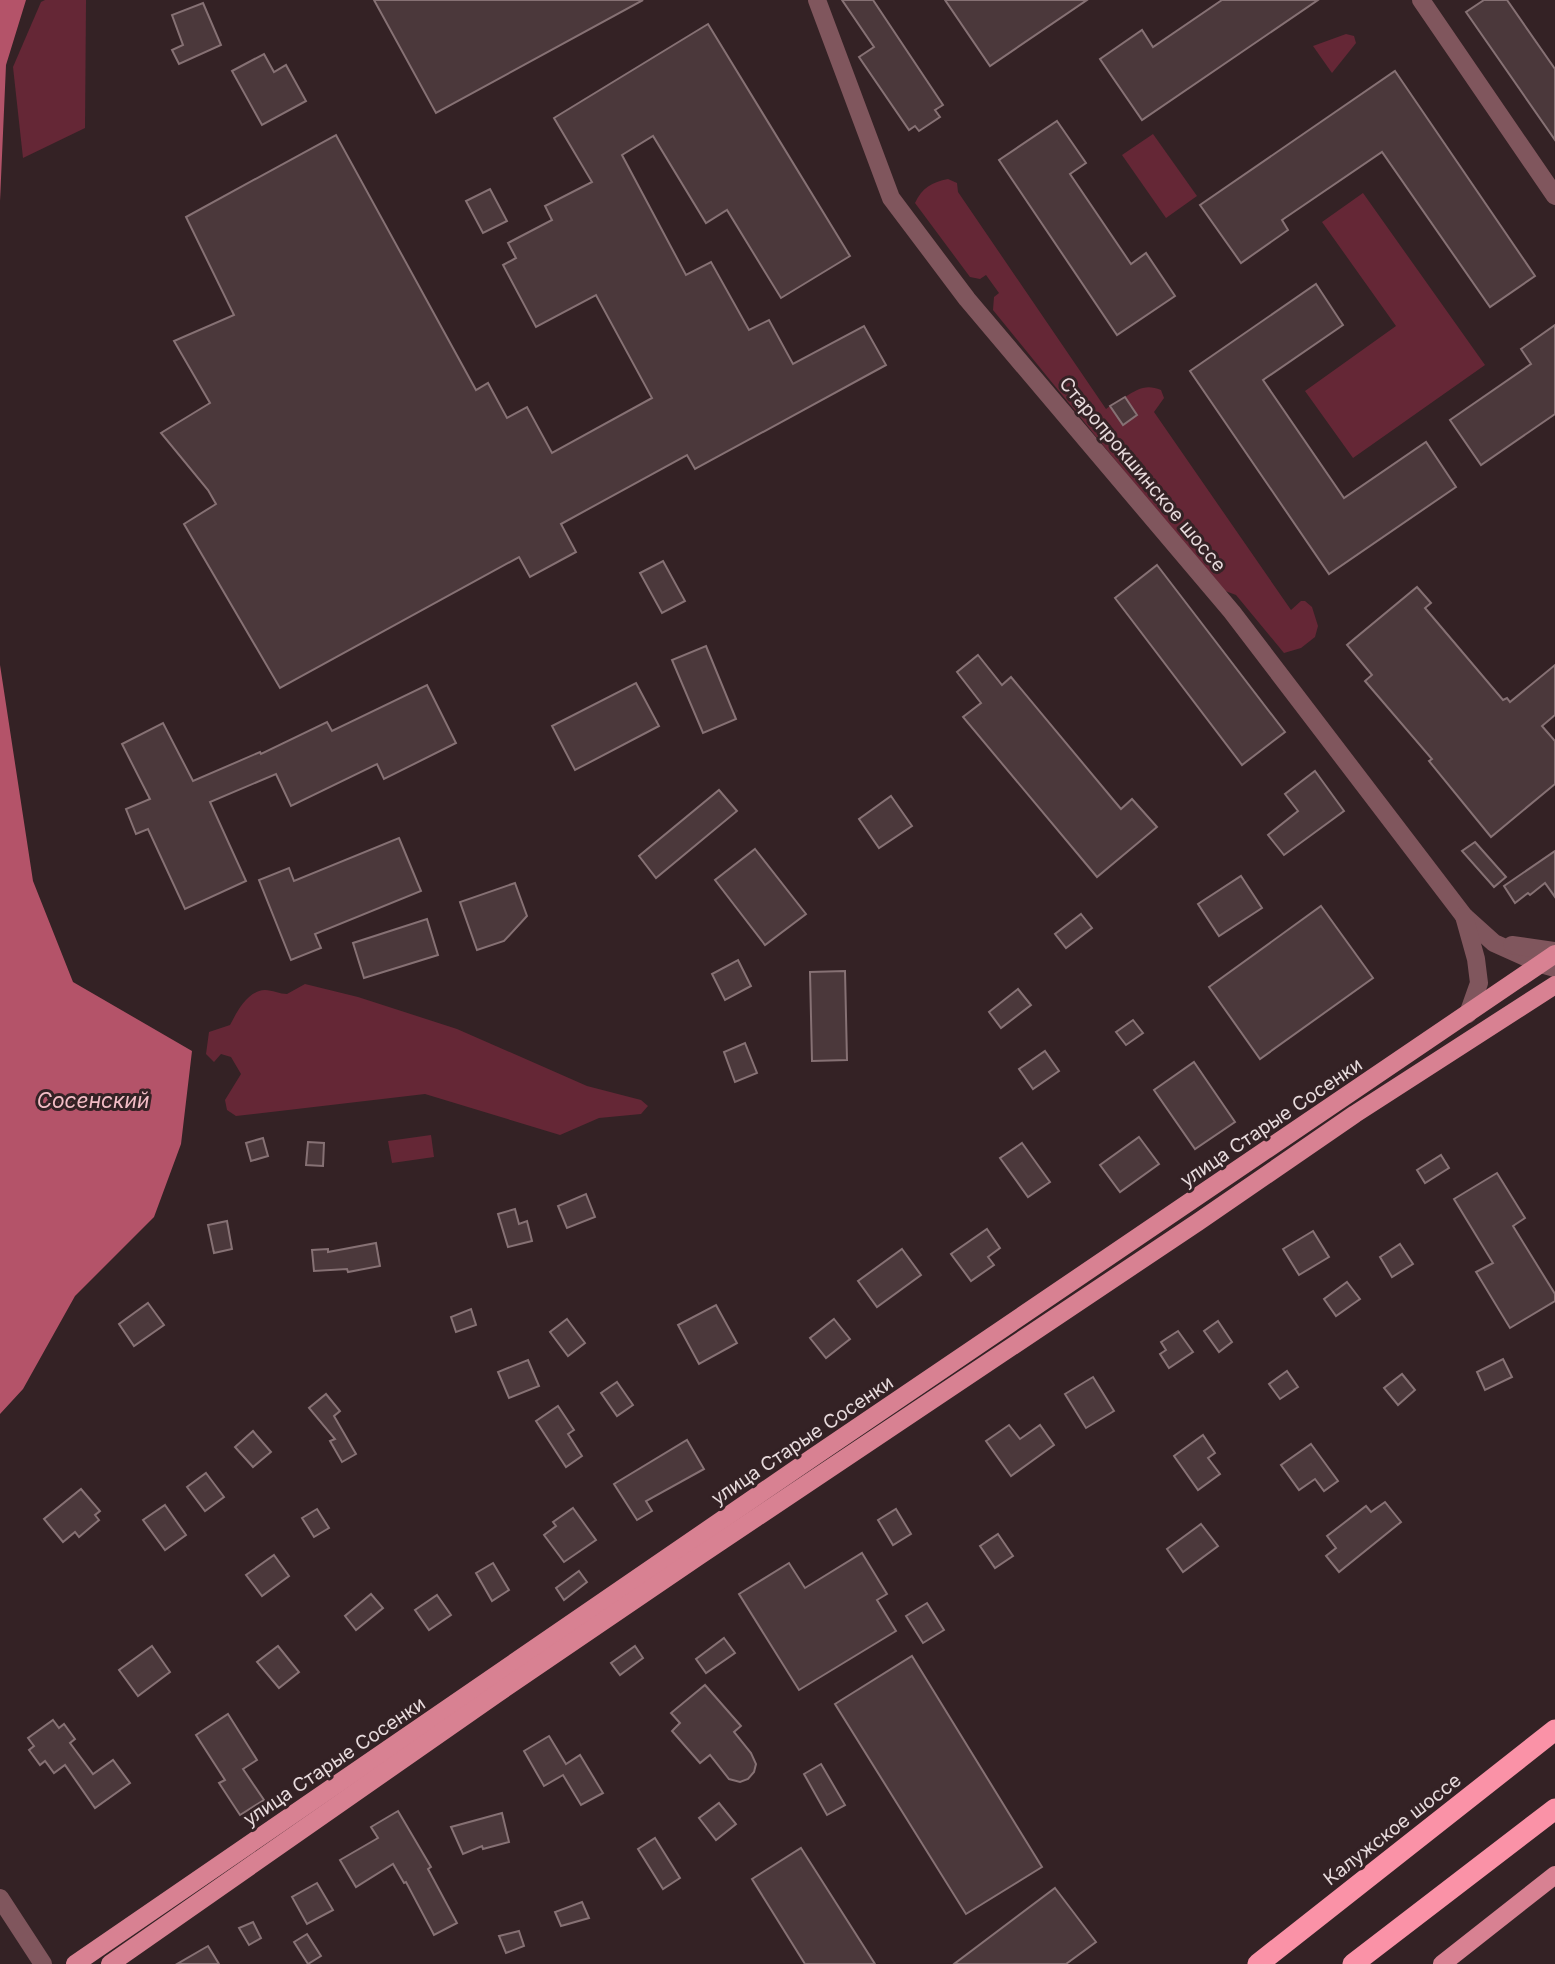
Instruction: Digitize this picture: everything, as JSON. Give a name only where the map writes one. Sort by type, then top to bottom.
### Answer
[{"type":"highway","name":"Калужское шоссе","points":[[1258,1964],[1555,1730]]},
{"type":"highway","points":[[1353,1964],[1555,1809]]},
{"type":"main road","name":"улица Старые Сосенки","points":[[75,1964],[792,1472],[1552,959]]},
{"type":"main road","name":"улица Старые Сосенки","points":[[110,1964],[653,1586],[1355,1114],[1555,985]]},
{"type":"main road","points":[[1442,1964],[1555,1875]]},
{"type":"street","name":"Старопрокшинское шоссе","points":[[817,0],[891,198],[967,299],[1233,612],[1464,916],[1494,943],[1552,959]]},
{"type":"street","points":[[1422,0],[1555,196]]},
{"type":"street","points":[[1464,916],[1479,983],[1468,1014]]},
{"type":"street","points":[[0,1898],[43,1964]]},
{"type":"shaded area","points":[[86,0],[85,128],[23,158],[13,67],[41,2]]},
{"type":"shaded area","points":[[1346,34],[1354,36],[1356,43],[1332,73],[1313,46]]},
{"type":"shaded area","points":[[1153,134],[1197,196],[1166,218],[1122,155]]},
{"type":"shaded area","points":[[948,179],[957,183],[958,192],[1106,409],[1110,406],[1123,424],[1137,415],[1125,397],[1142,388],[1161,390],[1164,398],[1154,412],[1291,610],[1301,601],[1312,607],[1318,626],[1315,637],[1301,648],[1284,653],[1236,595],[1220,589],[993,310],[994,297],[999,293],[986,275],[980,279],[970,277],[915,203],[928,186]]},
{"type":"shaded area","points":[[1363,193],[1485,365],[1353,458],[1305,391],[1396,326],[1322,222]]},
{"type":"shaded area","points":[[305,984],[358,997],[457,1029],[587,1086],[641,1100],[648,1106],[641,1114],[599,1118],[560,1135],[425,1094],[236,1116],[227,1110],[225,1100],[241,1074],[231,1057],[221,1054],[214,1062],[206,1054],[209,1032],[230,1025],[243,1003],[259,991],[287,994]]},
{"type":"shaded area","points":[[431,1135],[434,1157],[392,1163],[388,1141]]},
{"type":"water","points":[[0,0],[26,0],[6,65],[0,201]]},
{"type":"water","name":"Сосенский","points":[[0,665],[33,881],[73,982],[192,1051],[181,1144],[154,1217],[75,1296],[23,1389],[0,1414]]},
{"type":"building","points":[[374,0],[643,0],[436,113]]},
{"type":"building","points":[[842,0],[873,0],[943,105],[935,110],[940,117],[919,131],[915,126],[909,130],[859,57],[874,47]]},
{"type":"building","points":[[945,0],[1087,0],[990,66]]},
{"type":"building","points":[[1222,0],[1318,0],[1142,120],[1100,59],[1142,30],[1153,47]]},
{"type":"building","points":[[1484,0],[1507,0],[1555,69],[1555,140],[1466,12]]},
{"type":"building","points":[[203,3],[221,45],[179,64],[172,50],[183,45],[172,15]]},
{"type":"building","points":[[708,24],[850,256],[781,298],[727,210],[706,223],[653,136],[622,155],[686,275],[711,262],[749,330],[769,320],[793,364],[864,326],[886,365],[695,469],[687,455],[561,524],[576,552],[530,577],[519,557],[280,688],[184,524],[216,504],[208,490],[161,433],[210,403],[174,341],[234,315],[186,217],[336,135],[476,390],[488,383],[507,418],[527,407],[552,453],[652,398],[596,295],[536,327],[503,265],[516,258],[508,243],[552,220],[545,206],[592,182],[554,118]]},
{"type":"building","points":[[264,54],[274,72],[286,65],[306,101],[262,125],[232,71]]},
{"type":"building","points":[[1395,71],[1535,276],[1490,307],[1382,152],[1282,220],[1288,230],[1241,263],[1200,205]]},
{"type":"building","points":[[1057,121],[1086,163],[1070,174],[1131,264],[1146,253],[1175,296],[1117,335],[999,160]]},
{"type":"building","points":[[490,189],[507,221],[483,233],[466,201]]},
{"type":"building","points":[[1316,284],[1343,325],[1263,380],[1344,498],[1426,442],[1456,487],[1329,574],[1190,371]]},
{"type":"building","points":[[1555,325],[1555,414],[1481,465],[1450,420],[1531,364],[1521,349]]},
{"type":"building","points":[[1125,397],[1137,415],[1123,425],[1110,406]]},
{"type":"building","points":[[663,561],[685,601],[662,613],[640,573]]},
{"type":"building","points":[[1157,565],[1285,732],[1242,765],[1115,598]]},
{"type":"building","points":[[1417,587],[1431,603],[1425,608],[1503,700],[1507,698],[1510,702],[1555,665],[1555,715],[1542,726],[1555,741],[1555,784],[1491,837],[1429,761],[1432,759],[1365,681],[1372,675],[1347,645]]},
{"type":"building","points":[[706,646],[736,719],[703,733],[672,660]]},
{"type":"building","points":[[978,655],[1002,685],[1011,677],[1121,809],[1132,799],[1157,827],[1097,877],[963,717],[981,703],[957,672]]},
{"type":"building","points":[[636,683],[659,726],[575,770],[552,726]]},
{"type":"building","points":[[427,685],[456,743],[384,779],[377,764],[291,806],[276,774],[210,802],[246,881],[185,909],[148,829],[136,834],[126,809],[150,799],[122,744],[163,723],[193,781],[260,752],[261,754],[327,722],[332,731]]},
{"type":"building","points":[[1315,771],[1344,811],[1284,855],[1268,835],[1298,811],[1285,794]]},
{"type":"building","points":[[719,790],[737,811],[656,878],[639,856]]},
{"type":"building","points":[[891,796],[912,826],[879,848],[859,819]]},
{"type":"building","points":[[399,838],[421,891],[315,934],[321,948],[291,960],[259,880],[289,868],[294,881]]},
{"type":"building","points":[[1475,842],[1506,877],[1494,887],[1462,851]]},
{"type":"building","points":[[755,849],[806,914],[765,945],[715,880]]},
{"type":"building","points":[[1555,851],[1555,897],[1545,883],[1515,903],[1504,886]]},
{"type":"building","points":[[1241,876],[1262,908],[1219,936],[1198,904]]},
{"type":"building","points":[[515,883],[527,916],[504,941],[477,950],[460,902]]},
{"type":"building","points":[[1321,906],[1373,978],[1260,1059],[1209,987]]},
{"type":"building","points":[[1081,914],[1092,928],[1066,948],[1055,934]]},
{"type":"building","points":[[427,919],[438,955],[364,978],[353,943]]},
{"type":"building","points":[[738,960],[751,986],[725,1000],[712,974]]},
{"type":"building","points":[[845,971],[847,1060],[812,1061],[810,972]]},
{"type":"building","points":[[1018,989],[1031,1005],[1001,1028],[989,1012]]},
{"type":"building","points":[[1133,1020],[1143,1033],[1126,1045],[1116,1032]]},
{"type":"building","points":[[745,1043],[757,1073],[735,1082],[724,1052]]},
{"type":"building","points":[[1045,1051],[1059,1071],[1033,1089],[1019,1069]]},
{"type":"building","points":[[1194,1062],[1235,1122],[1195,1149],[1154,1090]]},
{"type":"building","points":[[1139,1137],[1159,1164],[1120,1192],[1100,1165]]},
{"type":"building","points":[[263,1138],[268,1156],[251,1161],[246,1143]]},
{"type":"building","points":[[308,1142],[324,1143],[323,1166],[306,1165]]},
{"type":"building","points":[[1022,1143],[1050,1182],[1028,1197],[1000,1158]]},
{"type":"building","points":[[1441,1155],[1449,1168],[1425,1183],[1417,1170]]},
{"type":"building","points":[[1497,1173],[1525,1218],[1513,1226],[1555,1294],[1555,1301],[1510,1328],[1476,1272],[1493,1263],[1454,1199]]},
{"type":"building","points":[[586,1194],[595,1217],[567,1228],[558,1206]]},
{"type":"building","points":[[515,1209],[519,1224],[527,1221],[532,1241],[508,1247],[498,1214]]},
{"type":"building","points":[[227,1221],[232,1249],[214,1253],[208,1225]]},
{"type":"building","points":[[987,1229],[1000,1248],[988,1257],[994,1265],[971,1281],[951,1254]]},
{"type":"building","points":[[1313,1231],[1329,1257],[1299,1275],[1283,1249]]},
{"type":"building","points":[[376,1243],[380,1266],[348,1272],[347,1269],[314,1271],[312,1250],[328,1249],[328,1252]]},
{"type":"building","points":[[1400,1244],[1413,1264],[1392,1277],[1380,1257]]},
{"type":"building","points":[[902,1249],[921,1275],[877,1307],[858,1281]]},
{"type":"building","points":[[1347,1282],[1360,1299],[1336,1316],[1324,1299]]},
{"type":"building","points":[[148,1303],[164,1325],[134,1346],[119,1324]]},
{"type":"building","points":[[716,1305],[737,1343],[699,1364],[678,1325]]},
{"type":"building","points":[[471,1309],[476,1325],[456,1332],[451,1317]]},
{"type":"building","points":[[567,1319],[585,1343],[568,1356],[550,1332]]},
{"type":"building","points":[[834,1319],[850,1339],[826,1358],[810,1338]]},
{"type":"building","points":[[1218,1321],[1232,1342],[1219,1352],[1204,1331]]},
{"type":"building","points":[[1178,1331],[1193,1352],[1169,1368],[1160,1354],[1166,1350],[1161,1342]]},
{"type":"building","points":[[1503,1359],[1512,1377],[1485,1390],[1477,1372]]},
{"type":"building","points":[[528,1360],[539,1386],[509,1398],[498,1372]]},
{"type":"building","points":[[1287,1371],[1298,1387],[1280,1399],[1269,1384]]},
{"type":"building","points":[[1402,1374],[1415,1390],[1398,1405],[1384,1388]]},
{"type":"building","points":[[1093,1377],[1114,1411],[1086,1428],[1065,1394]]},
{"type":"building","points":[[617,1382],[633,1405],[617,1416],[601,1393]]},
{"type":"building","points":[[326,1394],[340,1411],[334,1416],[356,1454],[342,1462],[330,1441],[335,1439],[309,1408]]},
{"type":"building","points":[[558,1406],[574,1430],[568,1434],[582,1456],[566,1467],[536,1421]]},
{"type":"building","points":[[1009,1425],[1020,1439],[1040,1425],[1054,1445],[1011,1476],[986,1441]]},
{"type":"building","points":[[253,1431],[271,1452],[253,1467],[235,1447]]},
{"type":"building","points":[[1203,1435],[1215,1453],[1208,1458],[1220,1474],[1198,1490],[1174,1456]]},
{"type":"building","points":[[687,1440],[704,1469],[646,1501],[652,1511],[637,1520],[614,1484]]},
{"type":"building","points":[[1311,1444],[1338,1481],[1324,1491],[1315,1479],[1299,1490],[1281,1465]]},
{"type":"building","points":[[206,1473],[224,1497],[205,1511],[187,1487]]},
{"type":"building","points":[[81,1489],[100,1511],[95,1515],[99,1520],[79,1537],[75,1532],[63,1542],[44,1519]]},
{"type":"building","points":[[1385,1502],[1401,1522],[1339,1572],[1326,1556],[1336,1548],[1327,1536],[1366,1506],[1371,1512]]},
{"type":"building","points":[[165,1505],[186,1535],[165,1550],[143,1520]]},
{"type":"building","points":[[573,1508],[596,1540],[564,1562],[544,1535],[556,1526],[553,1522]]},
{"type":"building","points":[[317,1509],[329,1528],[314,1537],[302,1518]]},
{"type":"building","points":[[896,1509],[911,1534],[893,1545],[878,1520]]},
{"type":"building","points":[[1201,1524],[1218,1546],[1183,1572],[1167,1549]]},
{"type":"building","points":[[998,1534],[1013,1556],[995,1568],[980,1546]]},
{"type":"building","points":[[862,1553],[887,1594],[877,1600],[896,1631],[799,1690],[739,1594],[789,1563],[805,1588]]},
{"type":"building","points":[[274,1555],[289,1576],[262,1596],[246,1575]]},
{"type":"building","points":[[493,1563],[509,1590],[492,1601],[476,1573]]},
{"type":"building","points":[[579,1571],[587,1582],[564,1600],[556,1588]]},
{"type":"building","points":[[371,1594],[383,1608],[356,1630],[345,1616]]},
{"type":"building","points":[[437,1595],[451,1615],[429,1630],[415,1610]]},
{"type":"building","points":[[927,1603],[944,1630],[923,1643],[906,1616]]},
{"type":"building","points":[[724,1638],[735,1653],[706,1673],[696,1659]]},
{"type":"building","points":[[152,1646],[170,1672],[138,1696],[119,1670]]},
{"type":"building","points":[[278,1646],[299,1672],[279,1688],[257,1662]]},
{"type":"building","points":[[635,1646],[643,1658],[620,1675],[611,1663]]},
{"type":"building","points":[[912,1656],[1042,1867],[966,1914],[835,1704]]},
{"type":"building","points":[[705,1685],[741,1726],[734,1732],[751,1753],[756,1764],[748,1779],[740,1782],[729,1779],[710,1755],[700,1763],[672,1731],[680,1723],[671,1713]]},
{"type":"building","points":[[228,1714],[257,1760],[243,1769],[264,1800],[240,1815],[219,1783],[225,1780],[196,1735]]},
{"type":"building","points":[[53,1720],[59,1728],[64,1724],[75,1739],[70,1743],[93,1774],[113,1760],[130,1783],[95,1808],[65,1765],[54,1773],[45,1761],[40,1765],[29,1750],[34,1746],[28,1738]]},
{"type":"building","points":[[549,1736],[566,1764],[580,1755],[603,1793],[581,1805],[563,1775],[544,1786],[524,1751]]},
{"type":"building","points":[[821,1764],[845,1805],[827,1815],[804,1774]]},
{"type":"building","points":[[719,1803],[736,1824],[716,1840],[699,1818]]},
{"type":"building","points":[[398,1811],[431,1867],[428,1869],[457,1923],[434,1935],[406,1882],[404,1883],[393,1864],[356,1887],[340,1860],[378,1838],[371,1827]]},
{"type":"building","points":[[502,1813],[509,1842],[483,1849],[482,1846],[463,1854],[451,1827]]},
{"type":"building","points":[[655,1838],[680,1878],[663,1889],[638,1849]]},
{"type":"building","points":[[801,1848],[875,1964],[805,1964],[752,1879]]},
{"type":"building","points":[[317,1883],[333,1910],[307,1924],[292,1897]]},
{"type":"building","points":[[1055,1888],[1096,1942],[1066,1964],[954,1964]]},
{"type":"building","points":[[582,1902],[589,1918],[561,1926],[555,1912]]},
{"type":"building","points":[[253,1922],[261,1938],[249,1945],[239,1928]]},
{"type":"building","points":[[519,1931],[524,1946],[506,1953],[499,1936]]},
{"type":"building","points":[[307,1934],[321,1956],[308,1964],[294,1942]]},
{"type":"building","points":[[208,1946],[219,1964],[177,1964]]}]
